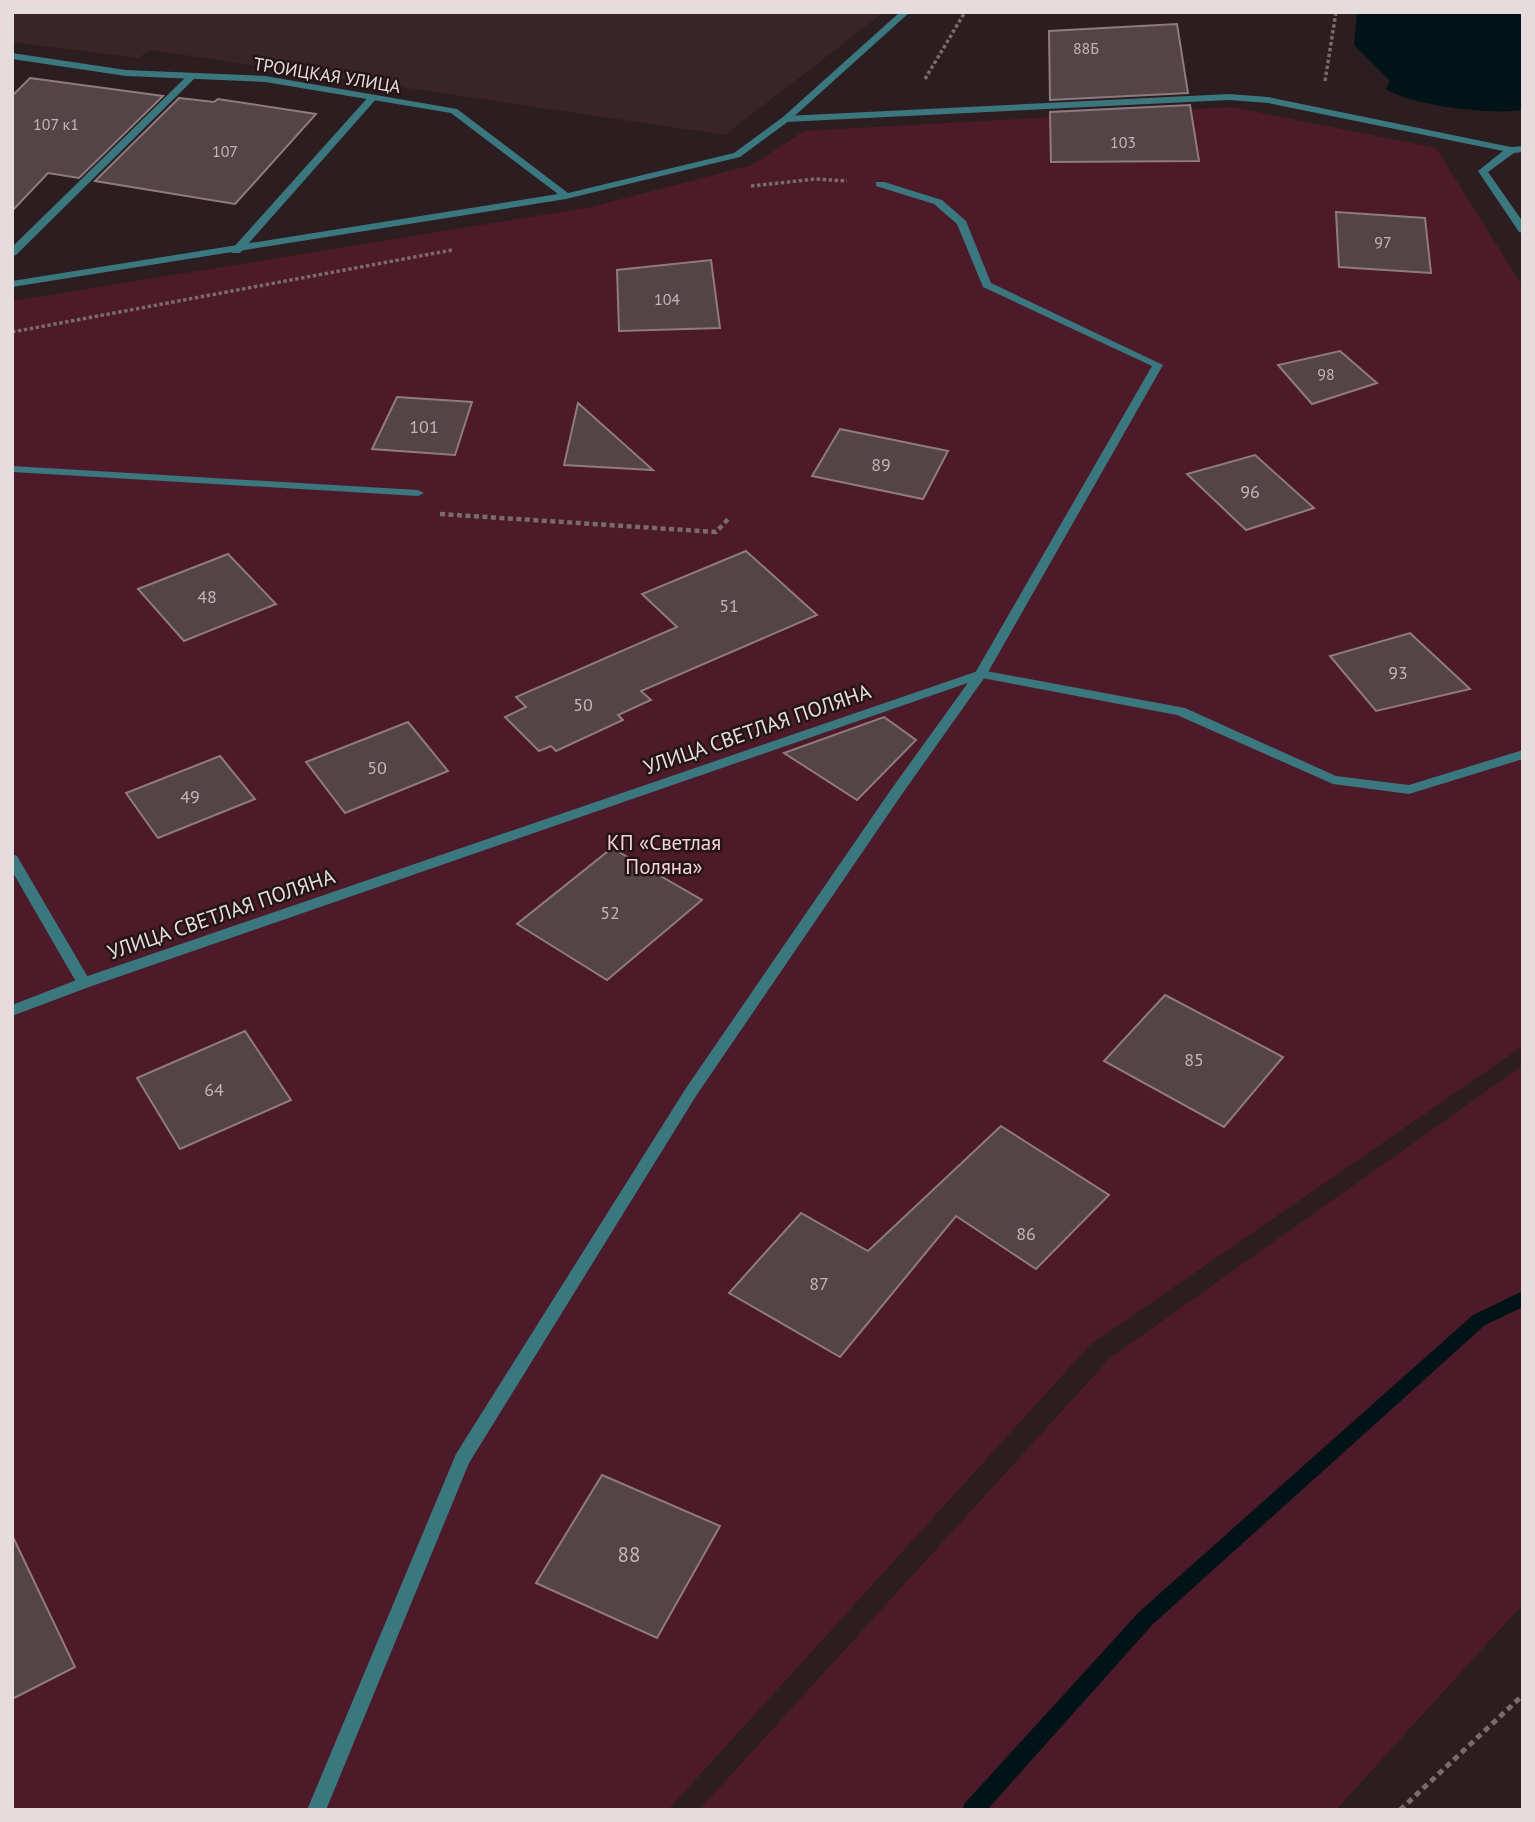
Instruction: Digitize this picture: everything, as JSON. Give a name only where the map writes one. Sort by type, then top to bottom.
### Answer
[{"type":"street","points":[[12,284],[236,251],[566,196],[737,155],[786,118],[906,12]]},
{"type":"street","name":"ТРОИЦКАЯ УЛИЦА","points":[[12,57],[126,73],[265,79],[454,111],[566,196]]},
{"type":"street","points":[[12,253],[192,76]]},
{"type":"street","points":[[236,251],[373,97]]},
{"type":"street","points":[[786,118],[1229,97],[1268,100],[1510,150],[1523,149]]},
{"type":"street","points":[[1510,150],[1483,171],[1523,230]]},
{"type":"street","points":[[316,1810],[462,1459],[691,1092],[981,674],[1158,365],[987,285],[962,223],[938,202],[880,184]]},
{"type":"street","points":[[12,469],[418,494]]},
{"type":"street","name":"УЛИЦА СВЕТЛАЯ ПОЛЯНА","points":[[12,1011],[84,983],[981,674],[1180,711],[1334,780],[1409,790],[1523,754]]},
{"type":"street","points":[[12,859],[84,983]]},
{"type":"path","points":[[905,113],[965,12]]},
{"type":"path","points":[[1323,92],[1336,12]]},
{"type":"path","points":[[418,494],[438,514],[716,533],[730,517]]},
{"type":"path","points":[[1400,1810],[1523,1695]]},
{"type":"shaded area","points":[[12,12],[884,12],[725,135],[150,50],[138,58],[12,42]]},
{"type":"shaded area","points":[[1357,12],[1523,12],[1523,110],[1453,108],[1414,100],[1386,89],[1390,81],[1354,45]]},
{"type":"green space","name":"КП «Светлая Поляна»","points":[[1232,107],[1436,148],[1523,287],[1523,1046],[1090,1345],[668,1810],[12,1810],[12,301],[591,207],[752,165],[804,131]]},
{"type":"green space","points":[[1523,1065],[1523,1604],[1336,1810],[699,1810],[1110,1358]]},
{"type":"building","points":[[1177,24],[1188,93],[1050,100],[1049,31]]},
{"type":"building","points":[[30,78],[163,96],[79,178],[48,173],[12,211],[12,96]]},
{"type":"building","points":[[179,98],[214,102],[218,99],[316,114],[235,204],[95,181]]},
{"type":"building","points":[[1190,105],[1199,161],[1051,162],[1050,112]]},
{"type":"building","points":[[1336,212],[1425,218],[1431,273],[1339,267]]},
{"type":"building","points":[[711,260],[720,328],[619,331],[617,270]]},
{"type":"building","points":[[1340,351],[1377,383],[1312,404],[1278,365]]},
{"type":"building","points":[[397,397],[472,402],[455,455],[372,449]]},
{"type":"building","points":[[578,403],[653,470],[564,465]]},
{"type":"building","points":[[840,429],[948,451],[923,499],[812,476]]},
{"type":"building","points":[[1255,455],[1314,508],[1246,530],[1187,474]]},
{"type":"building","points":[[746,551],[817,615],[641,691],[651,700],[618,715],[623,720],[556,751],[551,746],[539,751],[505,717],[526,707],[516,697],[677,627],[642,594]]},
{"type":"building","points":[[228,554],[276,604],[184,641],[138,589]]},
{"type":"building","points":[[1410,633],[1470,689],[1376,711],[1330,656]]},
{"type":"building","points":[[884,717],[916,740],[857,800],[784,753]]},
{"type":"building","points":[[408,722],[448,771],[345,813],[306,762]]},
{"type":"building","points":[[220,756],[255,799],[158,838],[126,793]]},
{"type":"building","points":[[612,848],[702,900],[607,980],[517,924]]},
{"type":"building","points":[[1165,995],[1283,1057],[1224,1127],[1104,1061]]},
{"type":"building","points":[[245,1031],[291,1100],[180,1149],[137,1078]]},
{"type":"building","points":[[1001,1126],[1109,1195],[1036,1269],[956,1216],[840,1357],[729,1293],[801,1213],[868,1251]]},
{"type":"building","points":[[602,1475],[720,1526],[657,1638],[536,1583]]},
{"type":"building","points":[[12,1535],[75,1667],[12,1699]]},
{"type":"waterway","points":[[973,1810],[1146,1618],[1479,1320],[1523,1298]]}]
